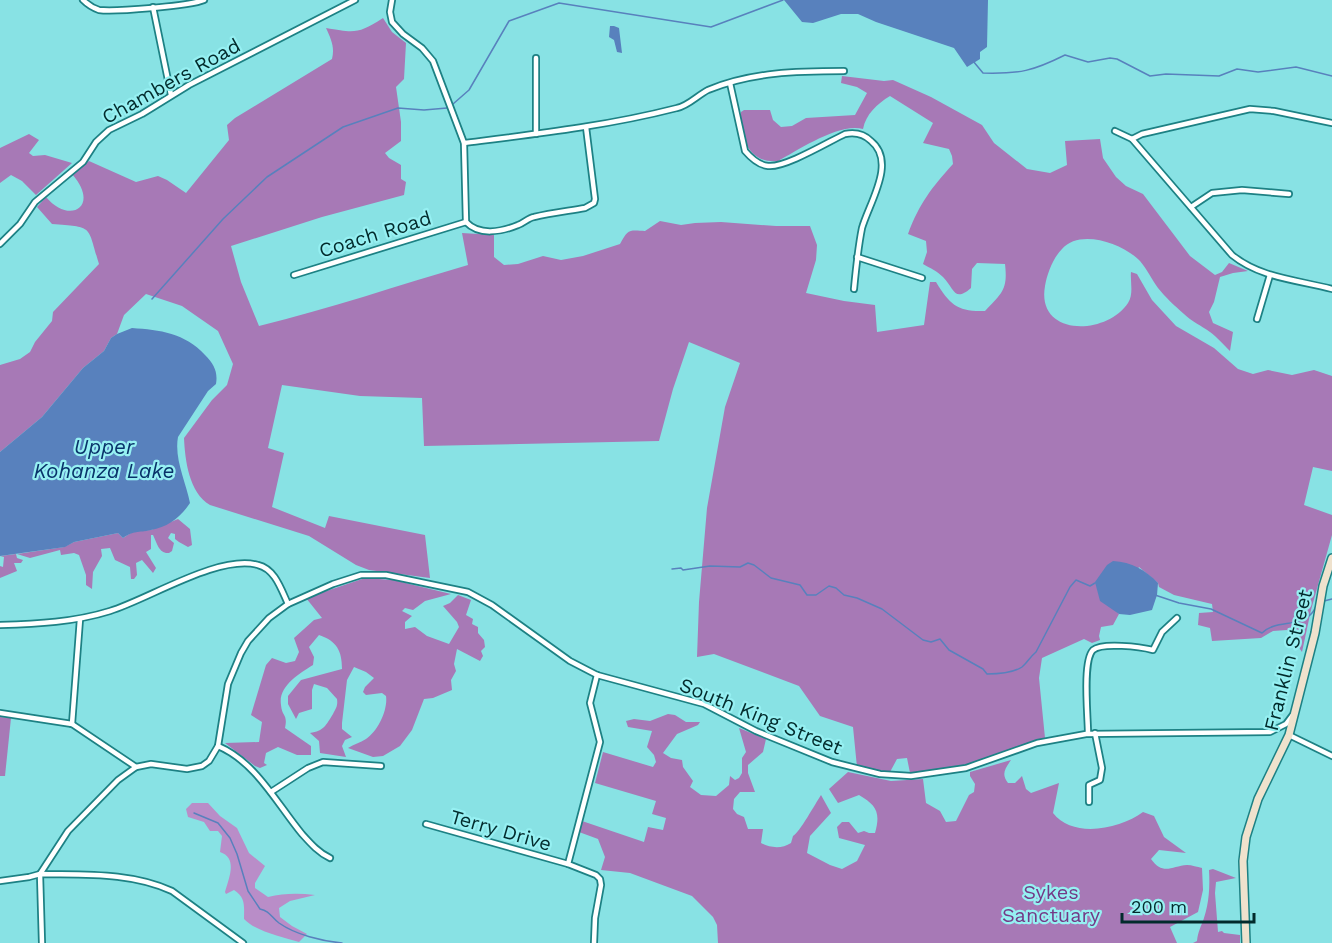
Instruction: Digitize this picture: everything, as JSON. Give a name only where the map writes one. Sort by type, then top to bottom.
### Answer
[{"type":"main road","name":"Franklin Street","points":[[1246,943],[1244,861],[1246,837],[1258,800],[1289,735],[1332,558]]},
{"type":"street","points":[[82,0],[99,10],[153,7],[204,0]]},
{"type":"street","name":"Chambers Road","points":[[0,243],[20,224],[35,202],[83,162],[109,130],[142,114],[171,95],[356,0]]},
{"type":"street","points":[[392,0],[390,12],[392,22],[433,61],[464,143],[466,222],[471,228],[483,232],[498,230],[518,225],[530,218],[591,205],[595,199],[586,128]]},
{"type":"street","points":[[153,7],[171,95]]},
{"type":"street","points":[[536,58],[536,134]]},
{"type":"street","points":[[464,143],[586,128],[680,108],[708,91],[730,83],[782,72],[844,70]]},
{"type":"street","points":[[730,83],[745,151],[750,158],[760,164],[769,166],[787,162],[845,134],[852,133],[864,136],[879,148],[882,166],[863,225],[854,289]]},
{"type":"street","points":[[1132,139],[1142,134],[1250,109],[1274,111],[1332,123]]},
{"type":"street","points":[[1115,131],[1132,139],[1232,255],[1254,270],[1332,289]]},
{"type":"street","points":[[1191,207],[1212,193],[1242,190],[1289,194]]},
{"type":"street","name":"Coach Road","points":[[294,275],[466,222]]},
{"type":"street","points":[[858,257],[922,278]]},
{"type":"street","points":[[1257,319],[1270,275]]},
{"type":"street","points":[[0,625],[80,619],[134,602],[207,571],[248,563],[264,566],[270,571],[288,603]]},
{"type":"street","name":"South King Street","points":[[218,746],[228,684],[241,653],[258,629],[288,603],[361,575],[386,575],[447,586],[483,599],[570,661],[597,675],[704,704],[756,731],[832,762],[859,770],[898,776],[966,768],[1037,743],[1095,733],[1270,732],[1286,723],[1293,714]]},
{"type":"street","points":[[1088,734],[1090,653],[1095,648],[1103,646],[1152,650],[1162,632],[1177,618]]},
{"type":"street","points":[[72,724],[80,619]]},
{"type":"street","points":[[567,864],[600,742],[591,702],[597,675]]},
{"type":"street","points":[[0,713],[72,724],[136,767]]},
{"type":"street","points":[[1089,802],[1089,785],[1100,780],[1102,773],[1095,733]]},
{"type":"street","points":[[1289,735],[1332,756]]},
{"type":"street","points":[[42,943],[40,874],[68,831],[118,780],[136,767],[151,764],[195,768],[209,761],[218,746],[240,758],[271,792],[310,843],[322,855],[330,858]]},
{"type":"street","points":[[271,792],[308,768],[322,762],[381,766]]},
{"type":"street","name":"Terry Drive","points":[[426,824],[596,874],[601,885],[595,918],[594,943]]},
{"type":"street","points":[[0,882],[40,874],[130,878],[159,885],[184,900],[243,943]]},
{"type":"shaded area","points":[[192,803],[208,803],[220,816],[237,828],[249,853],[265,866],[255,883],[255,888],[268,897],[292,894],[315,895],[290,901],[279,908],[280,917],[307,934],[299,942],[262,930],[244,919],[241,896],[234,890],[226,894],[225,892],[231,864],[226,855],[220,852],[222,836],[218,831],[210,831],[204,822],[188,817],[186,809]]},
{"type":"green space","points":[[383,18],[392,32],[406,43],[404,79],[396,87],[401,141],[385,153],[401,165],[401,179],[406,182],[404,195],[322,217],[231,246],[241,282],[259,326],[338,305],[468,265],[462,233],[494,235],[494,257],[504,265],[518,264],[543,256],[561,260],[583,256],[620,244],[630,231],[645,231],[660,221],[681,225],[721,222],[810,226],[817,245],[816,260],[806,293],[875,305],[877,332],[924,325],[930,282],[936,282],[956,306],[968,310],[985,311],[1000,295],[1006,280],[1005,264],[977,263],[972,269],[971,288],[958,294],[941,275],[923,264],[927,252],[926,241],[908,234],[927,196],[953,164],[949,149],[923,143],[933,123],[890,96],[873,110],[863,129],[854,128],[831,133],[778,161],[768,161],[759,158],[748,147],[742,131],[741,112],[770,110],[773,120],[781,127],[792,126],[806,118],[855,115],[867,93],[857,87],[841,83],[842,76],[893,80],[931,97],[982,125],[994,143],[1027,169],[1050,173],[1067,165],[1065,141],[1100,139],[1103,158],[1116,177],[1126,186],[1143,194],[1190,256],[1215,275],[1222,272],[1229,263],[1248,271],[1220,277],[1209,312],[1213,323],[1233,332],[1230,351],[1213,334],[1190,319],[1170,301],[1140,261],[1124,249],[1102,241],[1090,239],[1070,243],[1056,257],[1045,286],[1045,303],[1051,315],[1075,326],[1090,326],[1118,314],[1130,299],[1131,272],[1137,274],[1152,300],[1176,326],[1214,348],[1238,369],[1253,374],[1268,370],[1292,375],[1314,370],[1332,376],[1332,471],[1313,467],[1304,505],[1332,515],[1332,535],[1302,652],[1287,630],[1273,631],[1261,638],[1212,641],[1210,628],[1198,625],[1199,613],[1213,612],[1212,604],[1174,595],[1159,587],[1158,583],[1139,567],[1114,609],[1119,614],[1113,625],[1101,627],[1100,640],[1092,643],[1084,639],[1042,658],[1039,678],[1045,738],[976,763],[910,773],[907,758],[897,759],[890,772],[857,767],[853,727],[820,716],[799,686],[714,654],[697,657],[707,508],[725,407],[740,363],[689,342],[659,441],[424,446],[422,398],[360,396],[282,385],[268,448],[284,453],[272,507],[325,528],[329,516],[425,535],[430,578],[369,570],[356,565],[309,536],[210,505],[203,500],[197,493],[190,475],[184,438],[212,400],[227,385],[233,364],[218,331],[182,306],[146,294],[124,315],[117,334],[111,338],[104,351],[83,368],[42,417],[0,452],[0,365],[20,359],[30,352],[52,321],[53,312],[99,264],[93,242],[87,231],[76,226],[52,224],[37,207],[46,197],[64,210],[72,211],[78,208],[83,203],[83,195],[72,174],[89,161],[136,182],[158,176],[186,193],[229,140],[227,125],[332,59],[333,47],[326,28],[344,31],[362,30]]},
{"type":"green space","points":[[29,134],[39,140],[29,153],[33,156],[45,155],[72,163],[36,195],[22,181],[11,175],[0,183],[0,148]]},
{"type":"green space","points":[[178,519],[190,529],[192,545],[188,547],[179,542],[175,539],[175,534],[171,533],[168,538],[174,543],[172,551],[166,553],[161,550],[151,535],[151,549],[146,552],[156,568],[153,573],[142,560],[136,563],[137,575],[134,579],[131,579],[130,567],[115,560],[110,548],[101,549],[102,556],[93,572],[92,589],[86,585],[86,575],[79,555],[74,553],[61,555],[60,550],[30,558],[17,554],[64,547],[74,542],[118,533],[123,538],[134,531],[151,530]]},
{"type":"green space","points":[[16,554],[17,558],[23,560],[21,563],[14,563],[17,571],[0,578],[0,566],[3,567],[4,557],[0,556]]},
{"type":"green space","points":[[365,578],[393,580],[451,594],[425,601],[413,610],[405,608],[402,611],[412,616],[405,622],[405,629],[415,627],[427,636],[449,644],[459,627],[443,606],[458,595],[471,600],[466,615],[473,619],[472,624],[478,627],[478,633],[484,640],[485,647],[481,651],[483,656],[480,661],[457,649],[454,664],[456,671],[451,680],[452,690],[433,698],[424,699],[412,730],[400,746],[383,756],[373,757],[348,748],[366,739],[378,726],[384,714],[386,696],[382,693],[366,695],[363,692],[365,687],[374,678],[354,667],[347,680],[342,723],[342,729],[352,737],[345,740],[342,746],[346,757],[320,753],[319,741],[310,733],[324,727],[336,707],[337,699],[327,688],[314,684],[312,709],[299,713],[296,719],[288,704],[288,696],[301,680],[342,669],[341,657],[337,648],[330,640],[319,635],[309,647],[314,657],[313,665],[286,686],[281,698],[286,720],[285,728],[311,746],[311,755],[297,755],[278,747],[266,753],[264,763],[267,765],[260,768],[255,766],[225,743],[259,742],[262,722],[251,715],[266,665],[272,658],[286,663],[295,661],[299,652],[294,638],[314,620],[322,618],[306,598]]},
{"type":"green space","name":"Sykes Sanctuary","points":[[668,714],[675,715],[686,722],[700,722],[677,734],[663,753],[671,758],[682,760],[683,767],[693,781],[690,787],[701,795],[716,796],[729,785],[730,776],[735,780],[742,773],[742,758],[746,752],[739,728],[766,739],[763,752],[748,765],[748,773],[755,792],[740,792],[734,799],[733,809],[744,817],[748,829],[763,829],[761,843],[765,845],[780,847],[791,843],[793,836],[821,795],[831,813],[810,836],[807,853],[842,869],[857,861],[865,845],[839,838],[837,827],[842,822],[849,822],[858,833],[864,831],[875,833],[877,820],[876,810],[859,795],[838,803],[829,789],[848,772],[891,781],[923,779],[926,803],[940,811],[946,822],[956,821],[969,795],[974,792],[975,784],[970,772],[1011,760],[1005,772],[1008,783],[1015,783],[1022,776],[1026,789],[1031,793],[1059,783],[1053,813],[1072,826],[1097,829],[1122,823],[1143,812],[1154,816],[1164,837],[1186,853],[1159,850],[1151,859],[1155,864],[1164,869],[1187,865],[1202,868],[1203,890],[1198,912],[1170,927],[1177,943],[718,943],[717,925],[713,917],[692,896],[630,873],[601,870],[605,857],[598,839],[579,832],[582,821],[644,842],[648,827],[663,830],[666,818],[652,814],[656,801],[595,783],[603,752],[653,767],[656,762],[654,755],[647,747],[652,731],[628,727],[626,721],[634,719],[650,721]]},
{"type":"green space","points":[[0,717],[11,718],[5,776],[0,776]]},
{"type":"green space","points":[[1213,869],[1236,878],[1216,882],[1215,893],[1218,932],[1240,935],[1240,943],[1193,943],[1197,941],[1206,912],[1209,870]]},
{"type":"water","points":[[784,0],[988,0],[987,47],[980,52],[980,59],[967,67],[954,48],[858,14],[841,14],[813,23],[802,22]]},
{"type":"water","points":[[610,26],[619,28],[622,53],[617,52],[614,40],[609,37]]},
{"type":"water","name":"Upper Kohanza Lake","points":[[132,328],[180,337],[197,348],[215,368],[216,384],[208,391],[178,437],[179,462],[190,503],[174,521],[157,529],[133,533],[123,538],[118,533],[74,542],[65,547],[0,556],[0,452],[42,417],[83,368],[104,351],[111,338]]},
{"type":"water","points":[[1113,561],[1138,568],[1158,583],[1152,610],[1130,615],[1119,614],[1100,601],[1095,582],[1107,565]]},
{"type":"waterway","points":[[453,104],[469,90],[509,21],[559,3],[711,27],[783,0]]},
{"type":"waterway","points":[[973,61],[983,73],[1026,70],[1065,55],[1088,62],[1117,59],[1150,76],[1166,74],[1219,76],[1237,69],[1258,72],[1296,67],[1332,76]]},
{"type":"waterway","points":[[152,299],[223,219],[267,177],[343,127],[398,108],[424,110],[447,108]]},
{"type":"waterway","points":[[672,569],[681,568],[683,570],[710,566],[740,567],[748,563],[771,578],[800,585],[807,595],[816,595],[829,586],[836,588],[844,595],[882,609],[923,640],[931,642],[940,639],[949,650],[983,669],[987,674],[1010,672],[1022,667],[1036,652],[1070,587],[1076,580],[1090,586],[1095,583]]},
{"type":"waterway","points":[[1155,595],[1179,603],[1211,609],[1262,633],[1274,626],[1307,618],[1317,605]]},
{"type":"waterway","points":[[1324,601],[1332,599]]},
{"type":"waterway","points":[[194,813],[218,823],[230,838],[248,891],[260,909],[293,931],[318,939],[342,943]]}]
